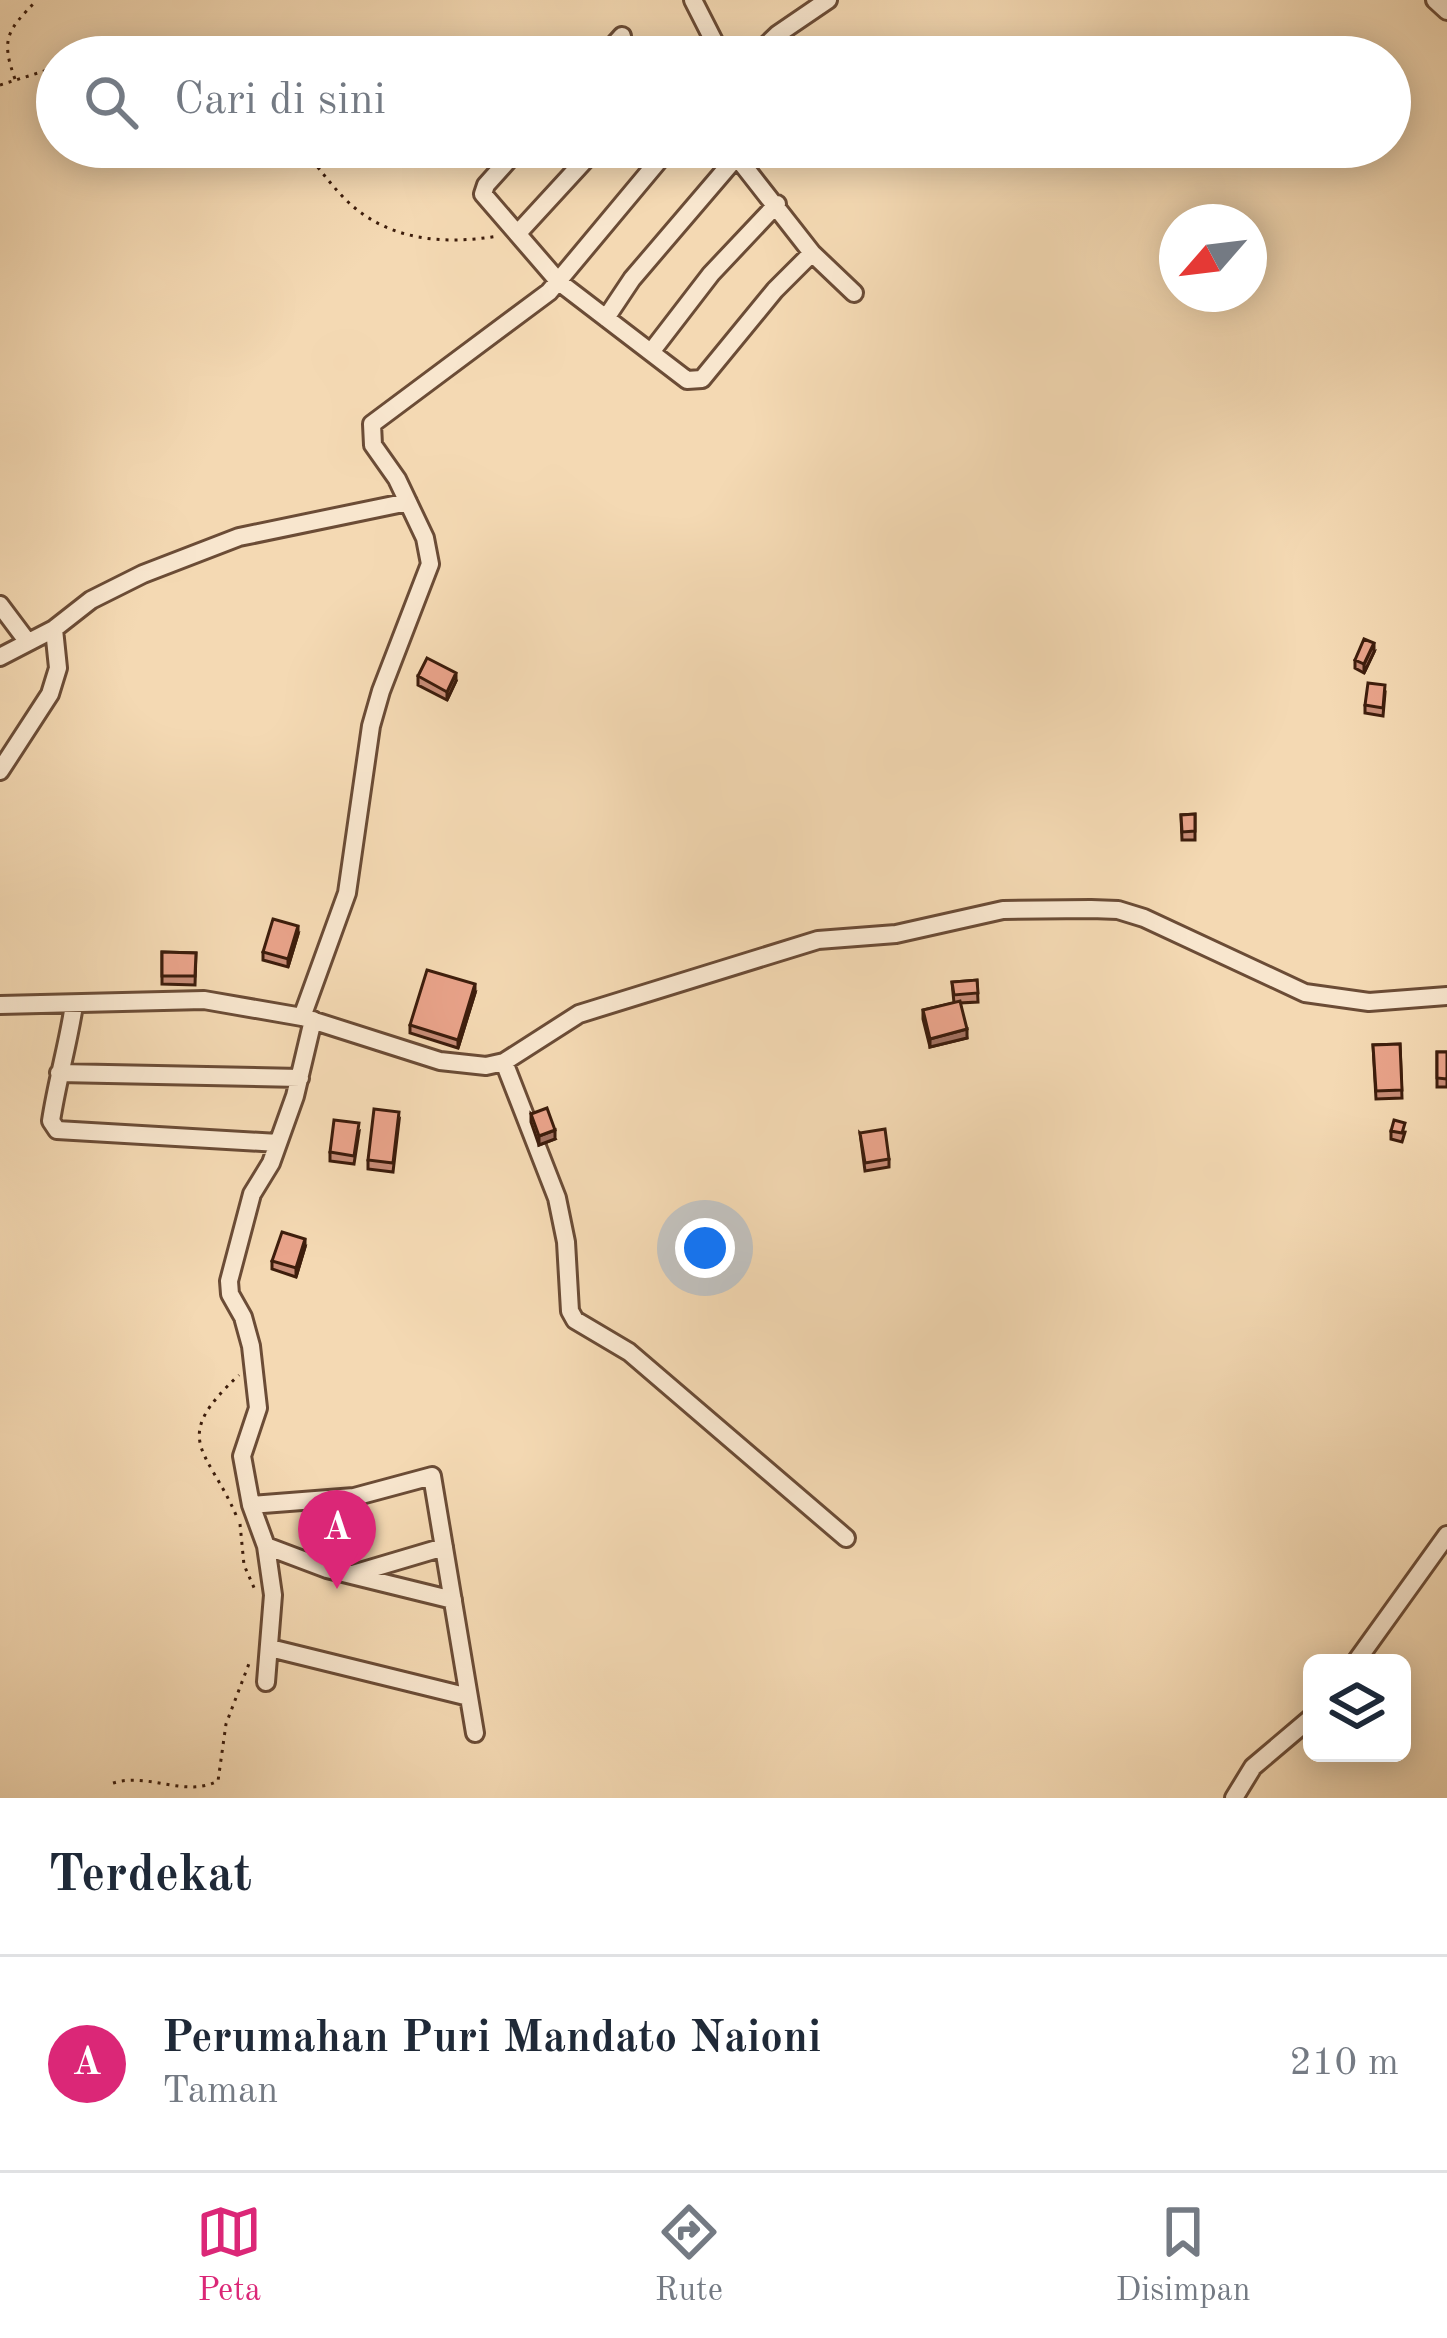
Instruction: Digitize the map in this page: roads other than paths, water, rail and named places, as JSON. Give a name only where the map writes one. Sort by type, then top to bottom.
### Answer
[{"type":"street","points":[[693,0],[711,36]]},
{"type":"street","points":[[776,36],[828,0]]},
{"type":"street","points":[[1435,0],[1447,11]]},
{"type":"street","points":[[501,168],[483,194],[559,281],[687,380],[702,379],[812,253]]},
{"type":"street","points":[[518,233],[578,168]]},
{"type":"street","points":[[266,1682],[262,1651],[273,1594],[266,1546],[251,1505],[242,1456],[257,1408],[247,1331],[229,1281],[252,1194],[278,1143],[300,1078],[308,1018],[347,893],[371,726],[430,564],[431,552],[408,502],[373,445],[372,424],[559,281],[653,168]]},
{"type":"street","points":[[606,317],[720,168]]},
{"type":"street","points":[[747,168],[812,253],[854,293]]},
{"type":"street","points":[[652,352],[710,274],[777,204]]},
{"type":"street","points":[[0,657],[142,574],[239,537],[408,502]]},
{"type":"street","points":[[0,605],[27,641]]},
{"type":"street","points":[[0,771],[50,694],[58,668],[54,629]]},
{"type":"street","points":[[0,1005],[204,1000],[308,1018],[440,1061],[471,1066],[504,1062],[579,1014],[792,947],[818,940],[896,934],[1003,910],[1118,910],[1305,993],[1369,1002],[1447,996]]},
{"type":"street","points":[[74,1005],[51,1121],[57,1130],[278,1143]]},
{"type":"street","points":[[504,1062],[557,1198],[566,1242],[570,1311],[575,1320],[629,1352],[846,1538]]},
{"type":"street","points":[[59,1073],[300,1078]]},
{"type":"street","points":[[251,1505],[354,1496],[432,1476],[476,1733]]},
{"type":"street","points":[[1361,1654],[1447,1534]]},
{"type":"street","points":[[266,1546],[350,1575],[453,1600]]},
{"type":"street","points":[[350,1575],[444,1546]]},
{"type":"street","points":[[262,1651],[469,1697]]},
{"type":"street","points":[[1234,1798],[1252,1767],[1303,1724]]},
{"type":"place","name":"Perumahan Puri Mandato Naioni","points":[[337,1589]]}]
